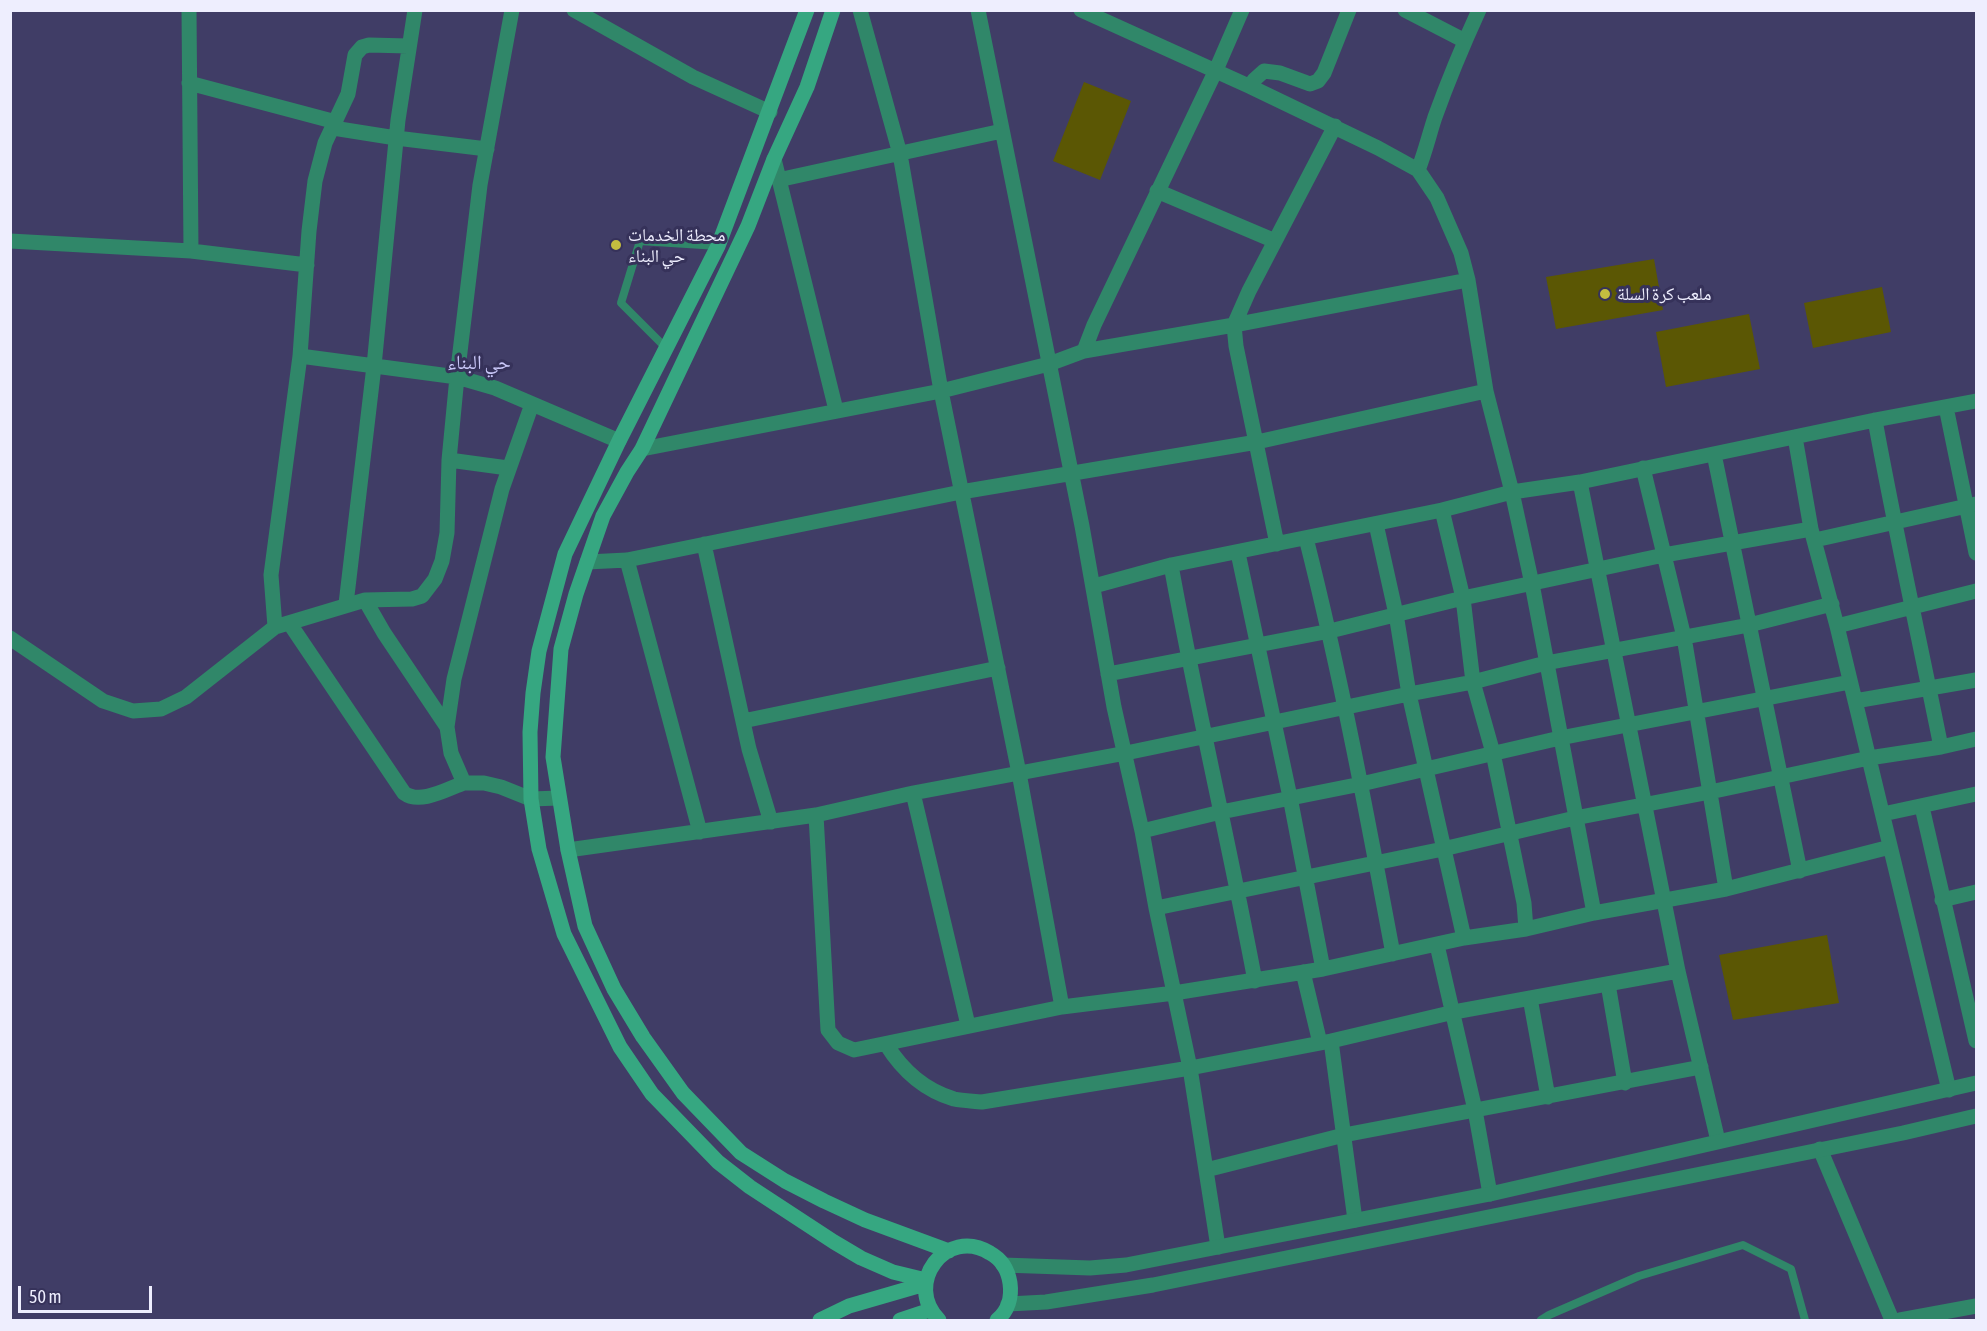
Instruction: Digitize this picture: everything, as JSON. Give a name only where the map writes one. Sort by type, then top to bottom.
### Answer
[{"type":"main road","points":[[807,10],[718,246],[619,441],[565,554],[539,651],[530,732],[531,799],[539,849],[564,934],[620,1047],[652,1094],[718,1162],[750,1187],[861,1258],[893,1272],[925,1282]]},
{"type":"main road","points":[[833,10],[807,87],[774,159],[748,226],[642,449],[603,516],[576,594],[561,650],[554,757],[568,850],[585,926],[614,989],[643,1037],[683,1093],[741,1153],[785,1181],[865,1220],[948,1251]]},
{"type":"main road","points":[[900,1320],[934,1315],[925,1297],[925,1282],[930,1268],[948,1251],[972,1246],[984,1249],[995,1256],[1009,1277],[1011,1291],[1004,1313]]},
{"type":"main road","points":[[820,1320],[849,1306],[925,1282]]},
{"type":"street","points":[[189,10],[191,251]]},
{"type":"street","points":[[346,604],[374,366],[396,138],[415,10]]},
{"type":"street","points":[[10,638],[103,701],[133,711],[161,709],[186,697],[283,626],[364,600],[412,599],[422,596],[435,579],[442,561],[447,533],[449,460],[480,184],[512,10]]},
{"type":"street","points":[[574,10],[693,77],[770,112]]},
{"type":"street","points":[[860,10],[900,154],[941,391],[1020,773],[1062,1007]]},
{"type":"street","points":[[978,10],[1094,586],[1108,674],[1190,1068],[1218,1247]]},
{"type":"street","points":[[1081,10],[1335,126],[1418,170],[1437,198],[1461,253],[1468,280],[1486,391],[1512,492],[1532,584],[1545,663],[1594,913]]},
{"type":"street","points":[[1084,351],[1094,325],[1216,70],[1242,10]]},
{"type":"street","points":[[1251,87],[1254,80],[1264,71],[1280,73],[1310,84],[1318,81],[1324,73],[1349,10]]},
{"type":"street","points":[[1405,10],[1465,41]]},
{"type":"street","points":[[1418,170],[1428,147],[1434,120],[1479,10]]},
{"type":"street","points":[[408,46],[369,45],[358,50],[352,62],[348,94],[325,143],[315,181],[300,356],[271,574],[283,626],[404,793],[413,798],[423,797],[464,783],[484,783],[531,799],[559,798]]},
{"type":"street","points":[[189,83],[335,125],[396,138],[487,149]]},
{"type":"street","points":[[1277,544],[1236,346],[1234,325],[1335,126]]},
{"type":"street","points":[[778,180],[1002,131]]},
{"type":"street","points":[[774,159],[836,410]]},
{"type":"street","points":[[1157,191],[1275,241]]},
{"type":"street","points":[[10,241],[191,251],[307,265]]},
{"type":"street","points":[[642,449],[941,391],[1049,364],[1084,351],[1468,280]]},
{"type":"street","points":[[300,356],[457,377],[495,388],[619,441]]},
{"type":"street","points":[[587,562],[627,560],[961,492],[1257,442],[1486,391]]},
{"type":"street","points":[[1094,586],[1171,565],[1442,510],[1512,492],[1580,482],[1977,401]]},
{"type":"street","points":[[464,783],[451,753],[447,727],[454,679],[508,468],[532,404]]},
{"type":"street","points":[[1946,406],[1971,505],[1977,553]]},
{"type":"street","points":[[1875,420],[1893,521],[1941,747]]},
{"type":"street","points":[[1795,437],[1813,534],[1832,604],[1949,1090]]},
{"type":"street","points":[[1714,454],[1800,871]]},
{"type":"street","points":[[449,460],[508,468]]},
{"type":"street","points":[[1643,468],[1684,637],[1726,889]]},
{"type":"street","points":[[1580,482],[1678,971],[1718,1142]]},
{"type":"street","points":[[1108,674],[1330,631],[1463,597],[1664,555],[1733,542],[1813,534],[1893,521],[1971,505]]},
{"type":"street","points":[[1442,510],[1463,597],[1473,682],[1493,753],[1524,903],[1526,929]]},
{"type":"street","points":[[1376,524],[1396,614],[1409,694],[1425,770],[1464,938]]},
{"type":"street","points":[[1306,538],[1330,631],[1346,707],[1393,954]]},
{"type":"street","points":[[704,544],[743,721],[771,822]]},
{"type":"street","points":[[1238,553],[1290,798],[1323,969]]},
{"type":"street","points":[[627,560],[700,832]]},
{"type":"street","points":[[1171,565],[1188,659],[1255,981]]},
{"type":"street","points":[[1837,626],[1977,591]]},
{"type":"street","points":[[364,600],[447,727]]},
{"type":"street","points":[[568,850],[816,815],[912,793],[1126,753],[1473,682],[1545,663],[1749,626],[1832,604]]},
{"type":"street","points":[[743,721],[998,668]]},
{"type":"street","points":[[1855,701],[1977,680]]},
{"type":"street","points":[[1142,831],[1221,812],[1425,770],[1560,738],[1850,682]]},
{"type":"street","points":[[1156,908],[1510,835],[1575,818],[1869,758],[1977,739]]},
{"type":"street","points":[[912,793],[968,1025]]},
{"type":"street","points":[[1883,814],[1977,794]]},
{"type":"street","points":[[1922,807],[1942,900],[1970,983],[1977,1041]]},
{"type":"street","points":[[816,815],[828,1030],[838,1043],[854,1050],[1062,1007],[1174,993],[1323,969],[1464,938],[1526,929],[1594,913],[1726,889],[1890,847]]},
{"type":"street","points":[[1942,900],[1977,892]]},
{"type":"street","points":[[1437,945],[1475,1110],[1490,1194]]},
{"type":"street","points":[[886,1044],[896,1060],[918,1082],[954,1098],[982,1102],[1190,1068],[1325,1042],[1454,1012],[1678,971]]},
{"type":"street","points":[[1303,972],[1325,1042],[1344,1135],[1355,1220]]},
{"type":"street","points":[[1608,984],[1625,1083]]},
{"type":"street","points":[[1530,998],[1548,1097]]},
{"type":"street","points":[[1206,1170],[1344,1135],[1701,1067]]},
{"type":"street","points":[[1003,1265],[1090,1268],[1126,1265],[1490,1194],[1977,1083]]},
{"type":"street","points":[[1004,1313],[1046,1302],[1153,1285],[1977,1116]]},
{"type":"street","points":[[1820,1149],[1892,1320]]},
{"type":"street","points":[[1900,1320],[1977,1306]]},
{"type":"lane","points":[[666,348],[621,303],[640,241],[718,246]]},
{"type":"lane","points":[[1541,1320],[1639,1276],[1743,1245],[1791,1269],[1805,1320]]},
{"type":"shaded area","points":[[1084,82],[1131,101],[1100,180],[1053,161]]},
{"type":"shaded area","name":"ملعب كرة السلة","points":[[1654,259],[1663,310],[1556,329],[1546,277]]},
{"type":"shaded area","points":[[1882,287],[1891,332],[1813,348],[1804,303]]},
{"type":"shaded area","name":"ملعب كرة السلة","points":[[1749,314],[1760,369],[1666,387],[1656,332]]},
{"type":"shaded area","points":[[1827,935],[1839,1003],[1733,1020],[1719,955]]},
{"type":"place","name":"محطة الخدمات حي البناء","points":[[616,245]]},
{"type":"place","name":"ملعب كرة السلة","points":[[1605,294]]},
{"type":"district","name":"حي البناء","points":[[479,363]]}]
